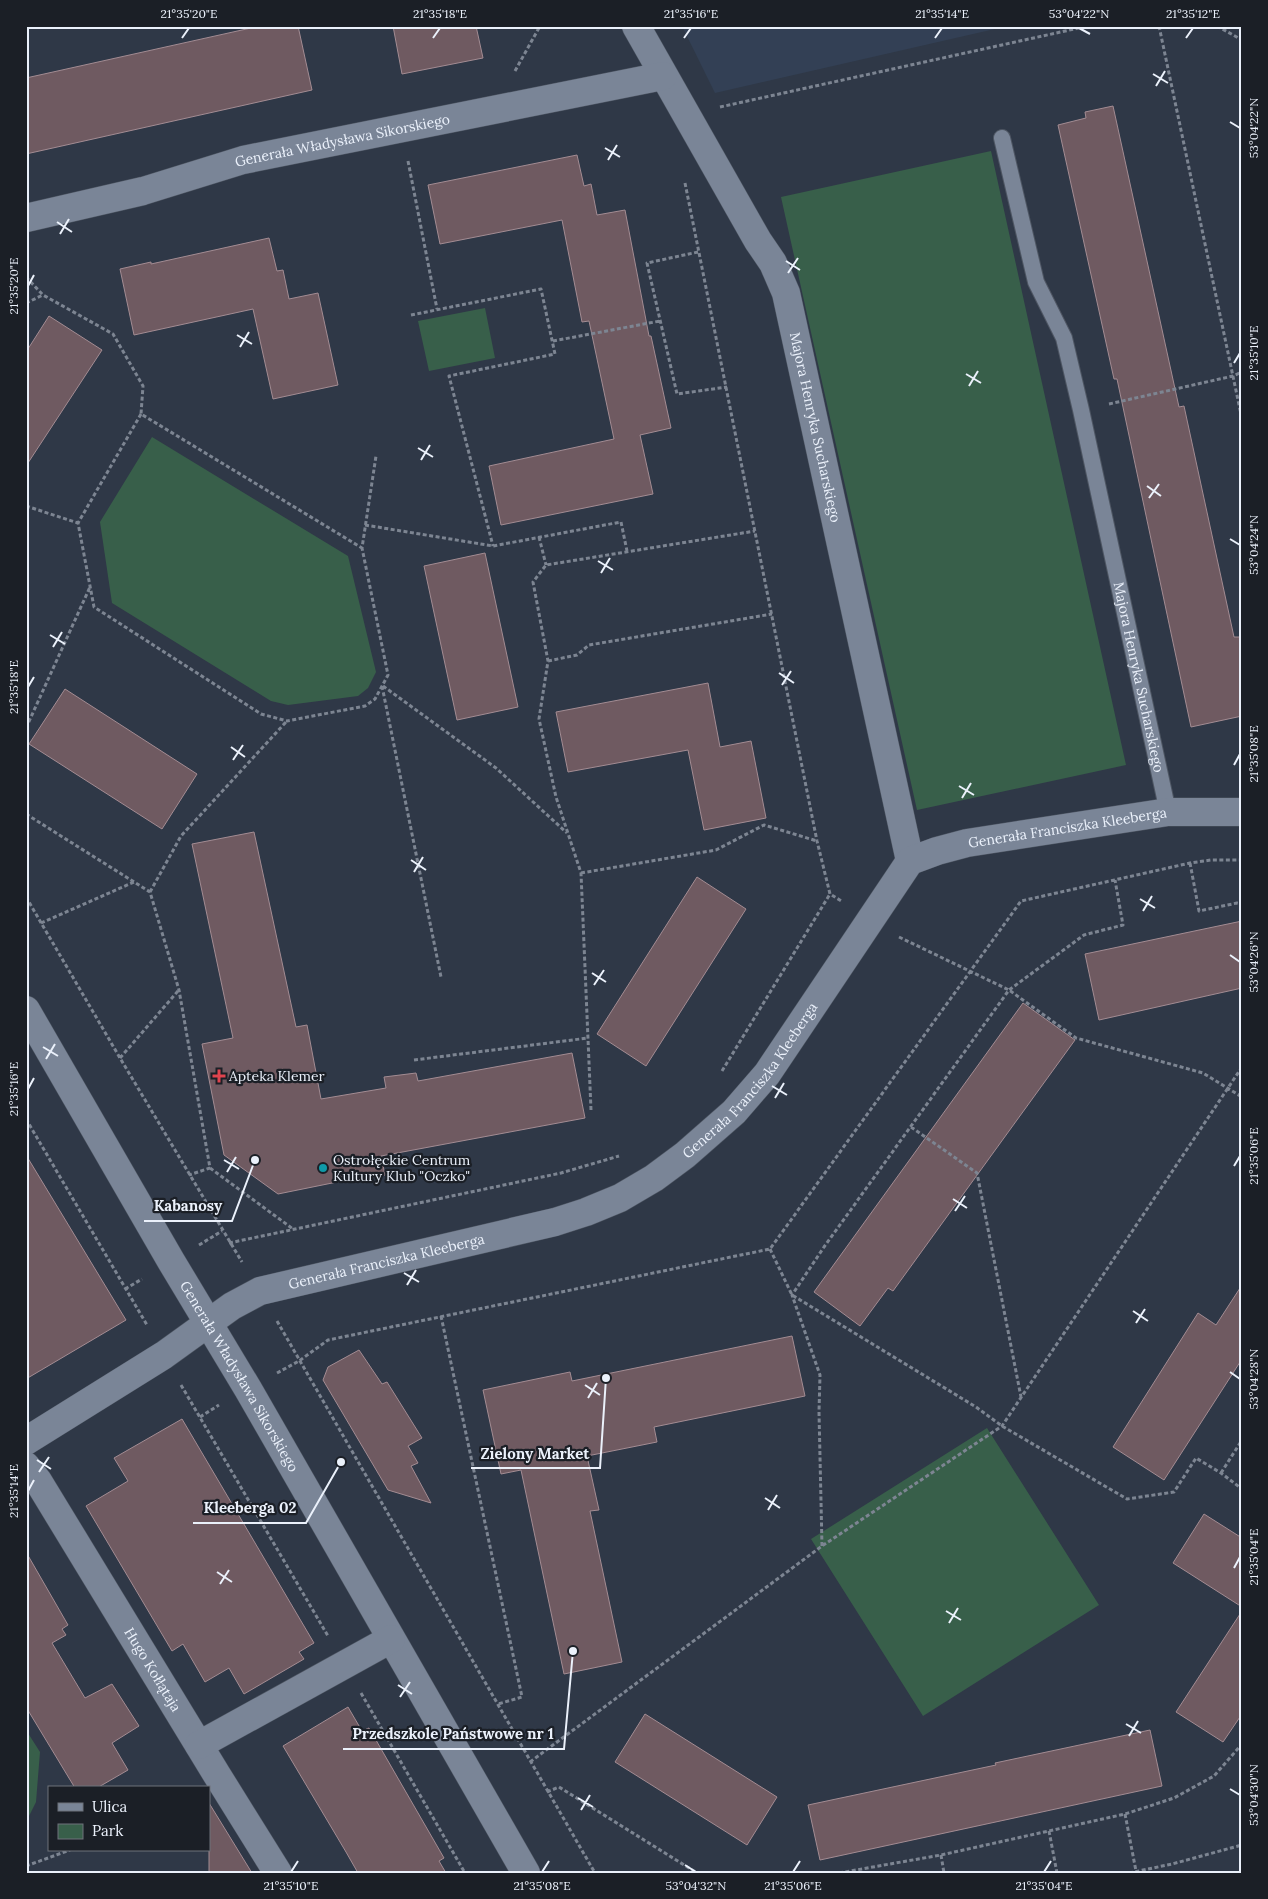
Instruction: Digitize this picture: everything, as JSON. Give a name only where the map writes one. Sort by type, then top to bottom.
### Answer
[{"type":"street","name":"Majora Henryka Sucharskiego","points":[[636,26],[663,76],[773,263],[786,293],[910,861]]},
{"type":"street","name":"Generała Władysława Sikorskiego","points":[[26,218],[143,191],[243,160],[663,76]]},
{"type":"street","name":"Generała Franciszka Kleeberga","points":[[26,1441],[164,1355],[232,1306],[260,1291],[555,1222],[620,1198],[654,1178],[708,1137],[734,1112],[768,1074],[910,861],[936,851],[967,843],[1168,812],[1242,812]]},
{"type":"street","name":"Generała Władysława Sikorskiego","points":[[26,1010],[258,1406],[526,1873]]},
{"type":"street","name":"Hugo Kołłątaja","points":[[26,1466],[38,1481],[278,1873]]},
{"type":"street","points":[[198,1745],[391,1639]]},
{"type":"lane","name":"Majora Henryka Sucharskiego","points":[[1002,138],[1036,282],[1064,338],[1168,812]]},
{"type":"path","points":[[712,109],[1088,26]]},
{"type":"path","points":[[1159,26],[1242,419]]},
{"type":"path","points":[[1217,26],[1242,40]]},
{"type":"path","points":[[408,157],[437,310]]},
{"type":"path","points":[[683,177],[727,386],[817,841],[830,894],[907,941],[1009,990],[1076,1038],[1203,1073],[1242,1098]]},
{"type":"path","points":[[698,252],[647,263],[677,394],[727,386]]},
{"type":"path","points":[[26,277],[44,295],[113,334],[143,386],[141,414],[78,523],[94,607],[261,714],[286,721],[365,706],[374,699],[388,675],[362,548],[376,456]]},
{"type":"path","points":[[411,315],[542,289],[556,354],[449,376],[493,546]]},
{"type":"path","points":[[26,303],[44,295]]},
{"type":"path","points":[[553,341],[660,321]]},
{"type":"path","points":[[1081,410],[1232,376],[1242,372]]},
{"type":"path","points":[[141,414],[362,548]]},
{"type":"path","points":[[26,506],[78,523]]},
{"type":"path","points":[[365,524],[493,546],[621,522],[627,551]]},
{"type":"path","points":[[591,1110],[581,873],[556,797],[539,719],[548,661],[533,582],[546,564],[755,530]]},
{"type":"path","points":[[539,537],[546,564]]},
{"type":"path","points":[[26,728],[90,587]]},
{"type":"path","points":[[548,661],[578,655],[589,645],[772,614]]},
{"type":"path","points":[[382,685],[496,768],[568,833]]},
{"type":"path","points":[[382,685],[441,977]]},
{"type":"path","points":[[150,892],[181,836],[286,721]]},
{"type":"path","points":[[26,814],[150,892],[179,990],[210,1168],[293,1229]]},
{"type":"path","points":[[581,873],[716,850],[764,825],[817,841]]},
{"type":"path","points":[[299,1361],[328,1340],[770,1249],[1021,901],[1190,863],[1211,860],[1242,860]]},
{"type":"path","points":[[1190,863],[1199,911],[1237,902],[1242,904]]},
{"type":"path","points":[[792,1295],[824,1247],[1009,990],[1084,936],[1123,925],[1115,880]]},
{"type":"path","points":[[41,923],[134,882]]},
{"type":"path","points":[[719,1076],[830,894]]},
{"type":"path","points":[[26,897],[229,1243],[260,1291],[595,1873]]},
{"type":"path","points":[[120,1058],[179,990]]},
{"type":"path","points":[[414,1060],[588,1038]]},
{"type":"path","points":[[530,1762],[822,1546],[1002,1426],[1242,1067]]},
{"type":"path","points":[[26,1119],[465,1873]]},
{"type":"path","points":[[911,1127],[976,1173],[1021,1397]]},
{"type":"path","points":[[229,1243],[561,1173],[627,1154]]},
{"type":"path","points":[[190,1175],[210,1168]]},
{"type":"path","points":[[770,1249],[792,1295],[820,1375],[822,1546]]},
{"type":"path","points":[[792,1295],[976,1407],[1002,1426],[1127,1499],[1174,1492],[1196,1458],[1221,1472],[1242,1489]]},
{"type":"path","points":[[440,1316],[522,1697],[498,1704]]},
{"type":"path","points":[[1221,1472],[1242,1440]]},
{"type":"path","points":[[839,1873],[864,1871],[1125,1814],[1174,1798],[1214,1776],[1242,1744]]},
{"type":"path","points":[[547,1792],[559,1787],[697,1873]]},
{"type":"path","points":[[1125,1814],[1136,1871]]},
{"type":"path","points":[[1049,1831],[1057,1873]]},
{"type":"path","points":[[1129,1873],[1180,1862],[1242,1845]]},
{"type":"path","points":[[26,1866],[64,1852]]},
{"type":"path","points":[[941,1855],[944,1873]]},
{"type":"shaded area","points":[[682,26],[1008,26],[715,93]]},
{"type":"green space","points":[[991,151],[1126,765],[917,810],[781,197]]},
{"type":"green space","points":[[485,308],[495,358],[429,371],[418,321]]},
{"type":"green space","points":[[152,437],[348,556],[376,672],[368,688],[358,696],[288,705],[271,701],[112,603],[100,522]]},
{"type":"green space","points":[[987,1428],[1099,1605],[923,1716],[811,1539]]},
{"type":"green space","points":[[26,1730],[40,1752],[36,1802],[26,1822]]},
{"type":"building","points":[[260,26],[298,26],[312,90],[26,154],[26,78]]},
{"type":"building","points":[[393,26],[476,26],[483,58],[402,74]]},
{"type":"building","points":[[1113,106],[1179,407],[1184,406],[1234,637],[1242,637],[1242,716],[1191,727],[1117,379],[1114,379],[1058,125],[1086,118],[1085,112]]},
{"type":"building","points":[[577,155],[584,186],[591,184],[597,215],[625,210],[649,336],[651,336],[671,428],[640,435],[653,494],[501,525],[489,466],[614,439],[589,321],[582,322],[562,220],[440,244],[428,185]]},
{"type":"building","points":[[269,238],[277,271],[283,270],[289,299],[318,293],[338,385],[273,399],[253,309],[134,335],[120,269]]},
{"type":"building","points":[[49,316],[102,350],[26,466],[26,352]]},
{"type":"building","points":[[485,553],[518,707],[457,720],[424,566]]},
{"type":"building","points":[[708,683],[720,747],[751,741],[766,818],[704,830],[688,750],[568,772],[556,712]]},
{"type":"building","points":[[65,689],[197,774],[162,829],[29,744]]},
{"type":"building","points":[[254,832],[296,1027],[307,1025],[321,1099],[386,1088],[384,1077],[416,1073],[418,1081],[572,1053],[585,1118],[381,1156],[385,1175],[347,1182],[347,1180],[278,1194],[224,1155],[202,1044],[233,1038],[192,844]]},
{"type":"building","points":[[697,877],[746,909],[646,1066],[597,1034]]},
{"type":"building","points":[[1242,921],[1242,988],[1099,1020],[1085,954]]},
{"type":"building","points":[[1023,1003],[1075,1040],[893,1291],[888,1288],[860,1326],[814,1292]]},
{"type":"building","points":[[26,1155],[126,1320],[26,1379]]},
{"type":"building","points":[[1242,1285],[1242,1359],[1164,1480],[1113,1447],[1198,1313],[1216,1325]]},
{"type":"building","points":[[792,1336],[805,1396],[654,1427],[657,1442],[587,1456],[599,1510],[590,1511],[622,1662],[564,1674],[521,1470],[501,1474],[483,1390],[570,1372],[572,1381]]},
{"type":"building","points":[[359,1350],[382,1384],[387,1382],[422,1438],[408,1446],[418,1463],[411,1466],[431,1503],[388,1490],[323,1380],[328,1367]]},
{"type":"building","points":[[182,1419],[314,1643],[299,1652],[304,1659],[244,1694],[229,1668],[205,1682],[183,1644],[172,1651],[86,1506],[128,1481],[114,1458]]},
{"type":"building","points":[[1204,1514],[1242,1538],[1242,1607],[1173,1563]]},
{"type":"building","points":[[26,1552],[68,1625],[62,1629],[66,1635],[52,1643],[85,1698],[112,1684],[139,1726],[112,1743],[128,1770],[100,1786],[74,1786],[26,1707]]},
{"type":"building","points":[[1242,1611],[1242,1714],[1223,1742],[1176,1712]]},
{"type":"building","points":[[348,1707],[362,1731],[369,1728],[444,1858],[439,1861],[446,1873],[358,1873],[283,1746]]},
{"type":"building","points":[[645,1714],[777,1797],[747,1845],[615,1762]]},
{"type":"building","points":[[1150,1730],[1162,1786],[820,1860],[808,1805]]},
{"type":"building","points":[[210,1805],[252,1873],[209,1873],[210,1852]]},
{"type":"place","name":"Apteka Klemer","points":[[219,1076]]},
{"type":"place","name":"Kabanosy","points":[[255,1160]]},
{"type":"place","name":"Ostrołęckie Centrum Kultury Klub \"Oczko\"","points":[[323,1168]]},
{"type":"place","name":"Zielony Market","points":[[606,1378]]},
{"type":"place","name":"Kleeberga 02","points":[[341,1462]]},
{"type":"place","name":"Przedszkole Państwowe nr 1","points":[[573,1651]]}]
